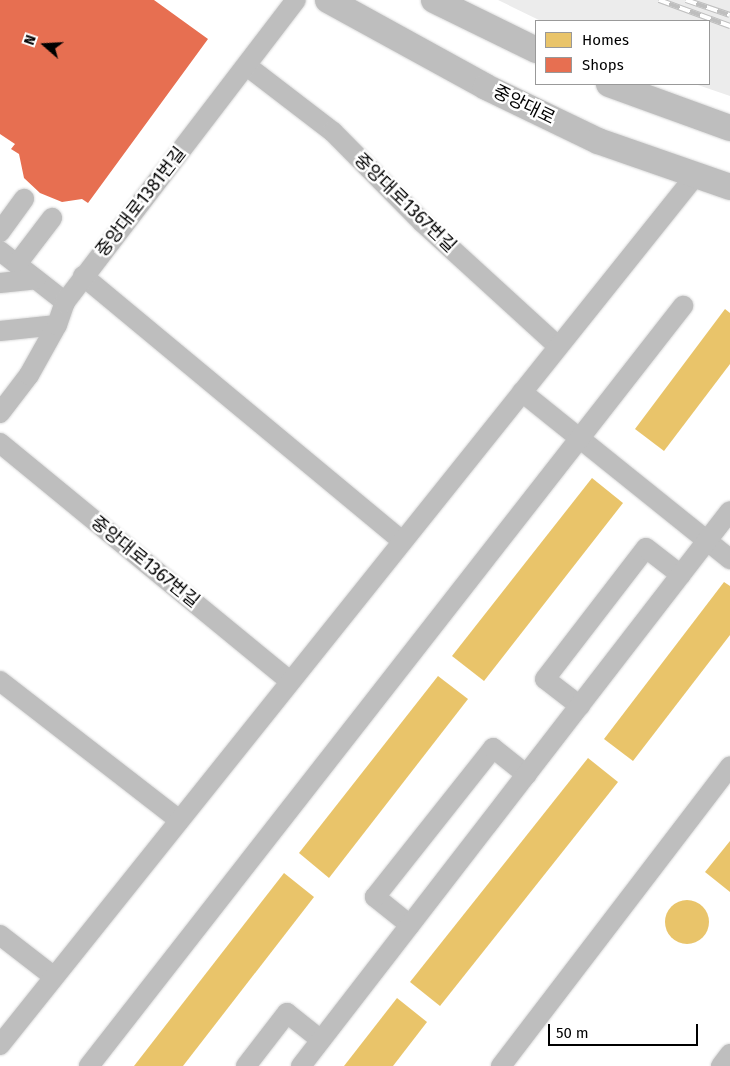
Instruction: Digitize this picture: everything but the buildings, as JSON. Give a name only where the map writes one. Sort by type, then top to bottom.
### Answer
[{"type":"main road","name":"중앙대로","points":[[328,0],[486,87],[598,141],[730,186]]},
{"type":"main road","points":[[434,0],[535,50]]},
{"type":"main road","points":[[612,85],[730,128]]},
{"type":"street","name":"중앙대로1381번길","points":[[0,413],[29,375],[57,324],[64,302],[296,0]]},
{"type":"street","name":"중앙대로1367번길","points":[[247,66],[333,132],[422,222],[558,346]]},
{"type":"street","points":[[0,1044],[696,175]]},
{"type":"street","points":[[0,232],[24,200]]},
{"type":"street","points":[[17,264],[52,218]]},
{"type":"street","points":[[0,251],[64,302]]},
{"type":"street","points":[[83,276],[402,541]]},
{"type":"street","points":[[0,283],[36,279]]},
{"type":"street","points":[[89,1066],[682,306]]},
{"type":"street","points":[[0,331],[57,324]]},
{"type":"street","points":[[522,392],[730,559]]},
{"type":"street","name":"중앙대로1367번길","points":[[0,443],[290,681]]},
{"type":"street","points":[[301,1066],[730,511]]},
{"type":"street","points":[[580,706],[545,678],[646,548],[681,575]]},
{"type":"street","points":[[0,681],[178,820]]},
{"type":"street","points":[[410,925],[375,897],[493,748],[527,775]]},
{"type":"street","points":[[508,1063],[730,767]]},
{"type":"street","points":[[0,935],[53,976]]},
{"type":"street","points":[[246,1066],[286,1013],[321,1040]]},
{"type":"street","points":[[721,1066],[730,1054]]},
{"type":"shaded area","points":[[498,0],[730,0],[730,96],[698,85],[710,85],[710,20],[539,20]]},
{"type":"railway","points":[[659,0],[730,26]]},
{"type":"railway","points":[[686,0],[730,15]]}]
